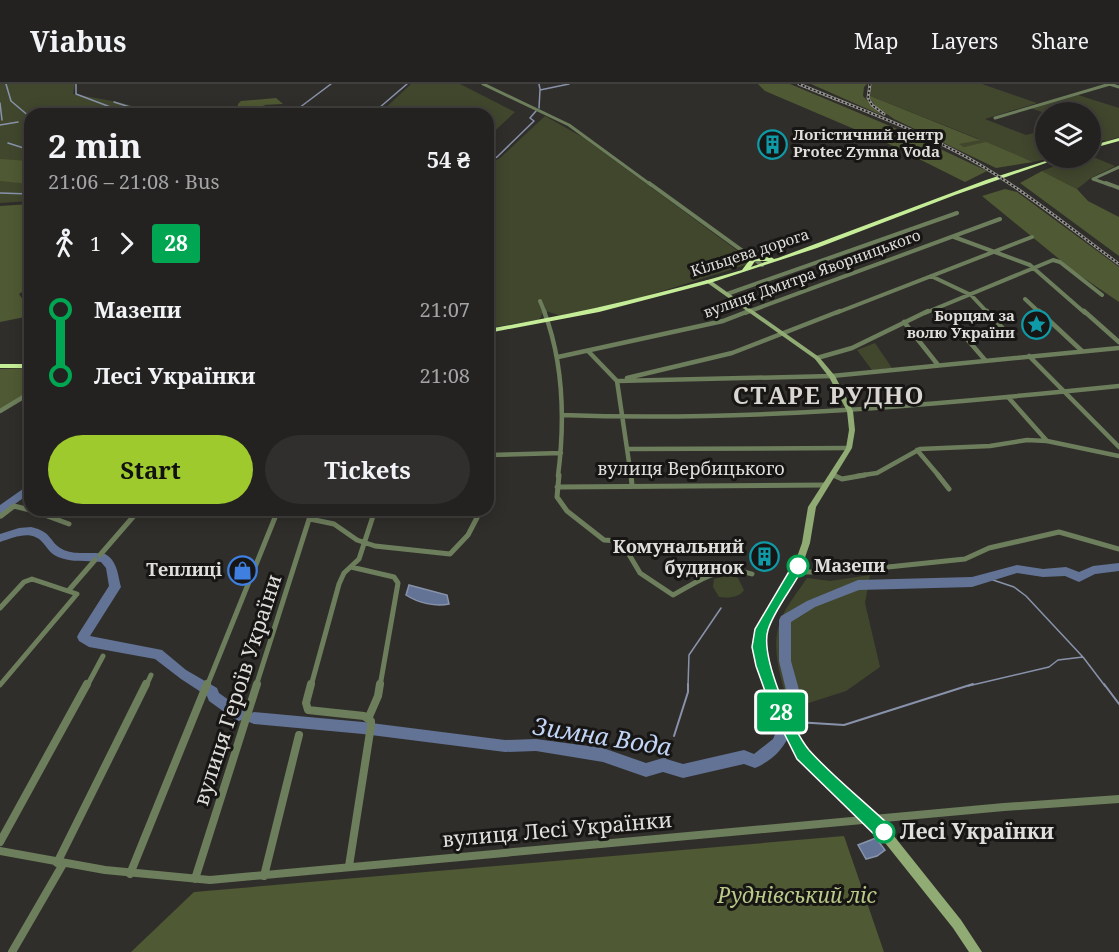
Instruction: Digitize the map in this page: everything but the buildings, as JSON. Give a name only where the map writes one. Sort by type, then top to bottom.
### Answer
[{"type":"highway","points":[[1101,145],[1119,139]]},
{"type":"highway","name":"Кільцева дорога","points":[[494,330],[614,308],[708,282],[762,265],[1035,165]]},
{"type":"highway","points":[[745,270],[753,259],[781,258]]},
{"type":"highway","points":[[688,288],[716,286],[719,278]]},
{"type":"highway","points":[[0,366],[24,366]]},
{"type":"street","points":[[483,84],[588,136],[762,265]]},
{"type":"street","points":[[995,118],[1109,84],[1119,87]]},
{"type":"street","points":[[1093,179],[1119,167]]},
{"type":"street","points":[[1093,179],[1119,188]]},
{"type":"street","name":"вулиця Дмитра Яворницького","points":[[727,294],[957,213]]},
{"type":"street","name":"вулиця Дмитра Яворницького","points":[[558,357],[723,321],[1000,219]]},
{"type":"street","points":[[954,237],[994,250],[1035,268],[1119,342]]},
{"type":"street","points":[[617,381],[732,353],[1032,237]]},
{"type":"street","points":[[817,358],[829,356],[872,340],[904,322],[1053,260],[1059,261],[1102,295]]},
{"type":"street","points":[[931,276],[971,295],[1008,334]]},
{"type":"street","points":[[708,282],[817,358],[832,376],[850,411],[852,430],[849,448],[812,507],[806,543],[796,572],[761,629],[758,647],[780,712],[803,754],[874,820],[950,915],[976,952]]},
{"type":"street","points":[[1025,299],[1082,351]]},
{"type":"street","points":[[540,301],[549,321],[558,357],[562,415],[557,497],[567,511],[604,540],[618,541],[624,546],[640,573],[673,595],[724,570],[741,569],[752,574]]},
{"type":"street","points":[[939,308],[985,360]]},
{"type":"street","points":[[904,322],[938,365]]},
{"type":"street","points":[[617,381],[832,376],[1119,348]]},
{"type":"street","points":[[589,352],[617,381],[632,485]]},
{"type":"street","points":[[1029,356],[1119,447]]},
{"type":"street","points":[[562,415],[622,418],[806,415],[1118,388]]},
{"type":"street","points":[[0,411],[24,397]]},
{"type":"street","points":[[1008,397],[1047,441]]},
{"type":"street","points":[[833,475],[842,479],[877,473],[916,450],[990,446],[1027,440],[1047,441],[1119,456]]},
{"type":"street","points":[[628,449],[849,448]]},
{"type":"street","points":[[916,450],[949,489]]},
{"type":"street","points":[[494,454],[561,453]]},
{"type":"street","name":"вулиця Вербицького","points":[[557,487],[826,485]]},
{"type":"street","points":[[1,516],[14,506],[24,508]]},
{"type":"street","points":[[47,516],[69,524]]},
{"type":"street","points":[[100,555],[134,516]]},
{"type":"street","points":[[130,874],[276,516]]},
{"type":"street","name":"вулиця Героїв України","points":[[195,879],[311,516]]},
{"type":"street","points":[[350,866],[371,721],[364,716],[308,710],[306,704],[339,584],[344,573],[359,559],[373,516]]},
{"type":"street","points":[[310,519],[334,524],[364,543],[386,548],[450,554],[459,549],[479,516]]},
{"type":"street","points":[[796,572],[840,572],[965,559],[989,548],[1059,531],[1119,549]]},
{"type":"street","points":[[69,590],[95,560]]},
{"type":"street","points":[[351,567],[394,577],[398,583],[378,696],[368,719]]},
{"type":"street","points":[[0,608],[24,582],[32,579],[77,594],[0,685]]},
{"type":"street","points":[[0,842],[104,656]]},
{"type":"street","points":[[12,952],[60,864],[151,675]]},
{"type":"street","points":[[264,876],[299,735]]},
{"type":"street","name":"вулиця Лесі Українки","points":[[0,851],[60,864],[130,874],[195,879],[264,876],[350,866],[1004,807],[1119,799]]},
{"type":"green space","points":[[0,84],[75,84],[73,94],[140,108],[24,108],[24,201],[0,203]]},
{"type":"green space","points":[[411,84],[460,84],[515,112],[494,131],[494,108],[385,108]]},
{"type":"green space","points":[[758,84],[790,84],[902,131],[987,171],[965,182],[887,143],[765,91]]},
{"type":"green space","points":[[811,84],[867,84],[864,87],[863,96],[881,115]]},
{"type":"green space","points":[[872,84],[982,84],[1035,102],[985,119],[1026,135],[1035,133],[1035,162],[986,143],[964,147],[958,144],[979,139],[867,93]]},
{"type":"green space","points":[[868,95],[980,140],[959,144],[964,147],[986,142],[1033,162],[996,168],[894,119],[875,106]]},
{"type":"green space","points":[[1078,95],[1100,102],[1052,102]]},
{"type":"green space","points":[[276,98],[283,104],[263,105],[271,108],[238,108],[241,101]]},
{"type":"green space","points":[[1101,102],[1119,108],[1119,137],[1106,141],[1101,140]]},
{"type":"green space","points":[[545,116],[584,138],[746,257],[748,262],[746,265],[640,298],[561,316],[543,310],[538,320],[494,327],[494,162]]},
{"type":"green space","points":[[0,159],[24,161],[24,183],[0,181]]},
{"type":"green space","points":[[1101,160],[1115,166],[1091,178],[1077,189],[1042,171],[1050,168],[1101,168]]},
{"type":"green space","points":[[1042,171],[1077,189],[1088,201],[1119,217],[1119,256],[1020,183]]},
{"type":"green space","points":[[1005,189],[1017,192],[1119,267],[1119,302],[1075,272],[982,196]]},
{"type":"green space","points":[[24,204],[24,291],[19,294],[24,301],[24,317],[0,322],[0,206]]},
{"type":"green space","points":[[875,343],[892,368],[872,370],[857,350]]},
{"type":"green space","points":[[24,368],[24,396],[0,410],[0,369]]},
{"type":"green space","points":[[730,575],[738,578],[744,590],[736,596],[719,597],[713,587],[714,579]]},
{"type":"green space","points":[[870,575],[865,603],[880,667],[846,691],[790,709],[778,666],[776,643],[780,622],[788,605],[807,578],[830,581]]},
{"type":"green space","name":"Руднівський ліс","points":[[844,836],[884,952],[131,952],[194,892]]},
{"type":"water","points":[[409,585],[447,595],[449,604],[433,605],[411,598],[406,595]]},
{"type":"water","points":[[876,838],[885,850],[877,856],[866,859],[858,845]]},
{"type":"waterway","points":[[6,84],[11,101],[24,112]]},
{"type":"waterway","points":[[76,84],[76,94],[113,108]]},
{"type":"waterway","points":[[299,108],[331,84]]},
{"type":"waterway","points":[[379,108],[407,84]]},
{"type":"waterway","points":[[539,84],[540,89]]},
{"type":"waterway","points":[[539,108],[540,90],[569,84]]},
{"type":"waterway","points":[[114,102],[133,108]]},
{"type":"waterway","points":[[0,103],[2,120]]},
{"type":"waterway","points":[[494,159],[534,121],[530,118],[536,111]]},
{"type":"waterway","points":[[0,125],[18,122]]},
{"type":"waterway","points":[[8,143],[24,148]]},
{"type":"waterway","points":[[0,193],[24,194]]},
{"type":"waterway","points":[[0,511],[24,493]]},
{"type":"waterway","name":"Зимна Вода","points":[[0,538],[19,532],[37,532],[43,535],[57,552],[62,554],[72,557],[105,558],[111,567],[115,587],[83,637],[89,642],[158,654],[181,672]]},
{"type":"waterway","name":"Зимна Вода","points":[[254,718],[363,728],[505,746],[536,745],[603,755],[646,770],[663,765],[683,771],[744,757],[755,761],[774,747],[785,727],[796,722],[799,715],[785,661],[785,620],[811,604],[858,585],[972,582],[1017,569],[1043,573],[1066,571],[1079,577],[1093,570],[1119,567]]},
{"type":"waterway","points":[[987,578],[1014,587],[1026,596],[1082,656]]},
{"type":"waterway","points":[[688,686],[689,655],[721,608]]},
{"type":"waterway","points":[[968,686],[1049,667],[1058,660],[1083,657],[1105,686]]},
{"type":"waterway","name":"Зимна Вода","points":[[185,675],[212,692],[214,697],[239,715]]},
{"type":"waterway","points":[[796,722],[844,725],[973,684]]},
{"type":"waterway","points":[[1104,684],[1119,704]]},
{"type":"waterway","points":[[674,736],[688,686]]},
{"type":"waterway","points":[[663,765],[672,742]]},
{"type":"railway","points":[[799,84],[907,128],[970,159],[1028,196],[1119,264]]},
{"type":"railway","points":[[870,84],[868,98],[872,105],[884,114]]},
{"type":"bus line","name":"28","points":[[798,566],[761,629],[758,647],[763,666],[777,705],[803,754],[884,832]]},
{"type":"place","name":"Логістичний центр Protec Zymna Voda","points":[[772,144]]},
{"type":"place","name":"Борцям за волю України","points":[[1036,325]]},
{"type":"place","name":"Комунальний будинок","points":[[765,557]]},
{"type":"place","name":"Мазепи","points":[[798,566]]},
{"type":"place","name":"Теплиці","points":[[243,570]]},
{"type":"place","name":"Лесі Українки","points":[[884,832]]},
{"type":"district","name":"СТАРЕ РУДНО","points":[[829,396]]}]
